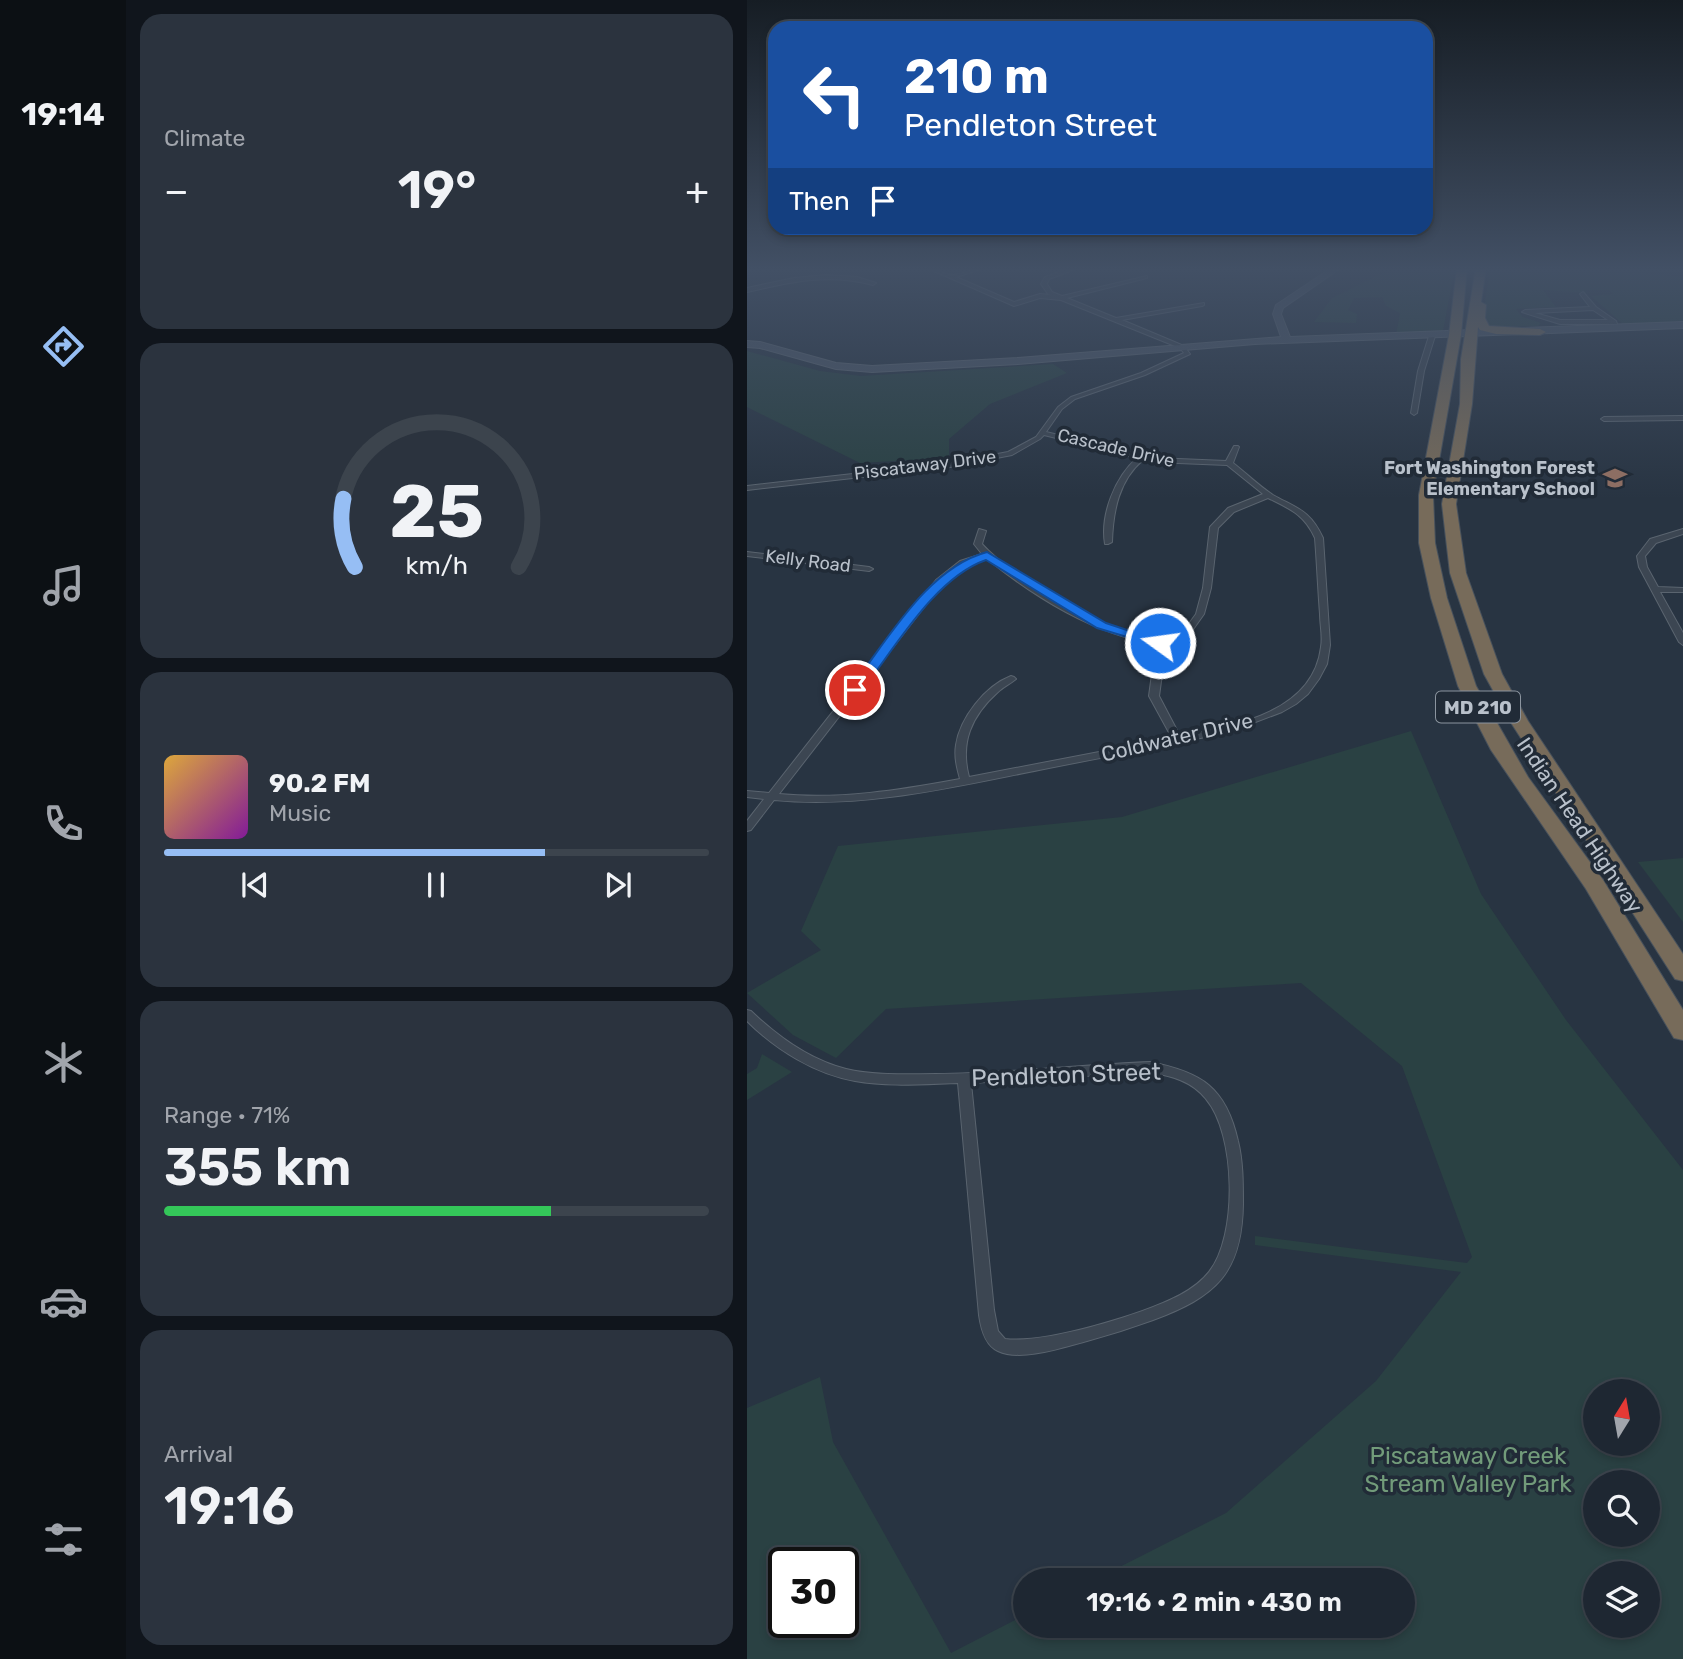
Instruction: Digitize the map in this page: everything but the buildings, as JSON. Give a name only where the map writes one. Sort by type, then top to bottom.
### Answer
[{"type":"highway","name":"Indian Head Highway","points":[[1460,344],[1429,472],[1426,510],[1432,569],[1457,659],[1467,687],[1519,779],[1595,885],[1683,1031]]},
{"type":"highway","name":"Indian Head Highway","points":[[1463,344],[1466,404],[1449,503],[1458,573],[1475,623],[1493,674],[1519,721],[1683,973]]},
{"type":"main road","points":[[752,344],[836,366],[872,369],[1018,361],[1216,344]]},
{"type":"street","points":[[1176,344],[1182,347]]},
{"type":"street","points":[[1414,414],[1421,371],[1429,344]]},
{"type":"street","name":"Piscataway Drive","points":[[747,488],[974,462],[1018,451],[1044,433],[1060,408],[1073,398],[1179,359],[1187,352],[1182,347]]},
{"type":"street","points":[[1604,419],[1683,418]]},
{"type":"street","name":"Cascade Drive","points":[[1044,433],[1081,439],[1141,458],[1187,464],[1229,463]]},
{"type":"street","points":[[1229,463],[1236,447]]},
{"type":"street","points":[[1108,542],[1113,505],[1126,471],[1141,458]]},
{"type":"street","name":"Coldwater Drive","points":[[747,794],[772,798],[872,795],[965,781],[1229,729],[1281,709],[1307,690],[1323,667],[1326,645],[1319,538],[1302,513],[1268,495],[1229,463]]},
{"type":"street","points":[[1177,739],[1158,707],[1154,688],[1161,668],[1191,629],[1204,602],[1214,527],[1231,510],[1268,495]]},
{"type":"street","points":[[982,531],[978,544],[987,555],[1101,625],[1143,639],[1179,646]]},
{"type":"street","points":[[1683,531],[1661,537],[1643,551],[1642,563],[1683,642]]},
{"type":"street","name":"Kelly Road","points":[[747,554],[869,569]]},
{"type":"street","points":[[747,828],[939,582],[963,564],[987,555]]},
{"type":"street","points":[[1656,589],[1683,590]]},
{"type":"street","points":[[965,781],[959,753],[962,739],[991,692],[1011,679]]},
{"type":"street","name":"Pendleton Street","points":[[747,1014],[788,1048],[838,1072],[882,1078],[964,1079],[1130,1068],[1172,1071],[1188,1078],[1214,1101],[1230,1125],[1236,1149],[1235,1227],[1232,1243],[1215,1276],[1202,1289],[1182,1301],[1044,1345],[1013,1349],[1001,1346],[993,1338],[984,1292],[964,1079]]},
{"type":"green space","points":[[747,351],[820,371],[861,376],[1053,364],[1067,373],[990,404],[949,439],[949,458],[860,463],[747,407]]},
{"type":"green space","name":"Piscataway Creek Stream Valley Park","points":[[1411,731],[1481,894],[1566,1020],[1683,1170],[1683,1659],[747,1659],[747,1408],[820,1377],[833,1442],[951,1653],[1013,1621],[1013,1638],[1415,1638],[1415,1568],[1118,1568],[1226,1513],[1376,1381],[1461,1272],[1255,1245],[1255,1236],[1467,1263],[1472,1257],[1402,1066],[1301,983],[886,1009],[836,1058],[793,1035],[747,993],[821,950],[801,931],[838,846],[1122,817]]},
{"type":"green space","points":[[1683,858],[1683,922],[1638,862]]},
{"type":"green space","points":[[762,1054],[792,1072],[747,1100],[747,1074],[757,1068]]},
{"type":"place","name":"Fort Washington Forest Elementary School","points":[[1615,478]]},
{"type":"route","points":[[855,690],[939,582],[963,564],[987,555],[1056,600],[1101,625],[1160,643]]}]
